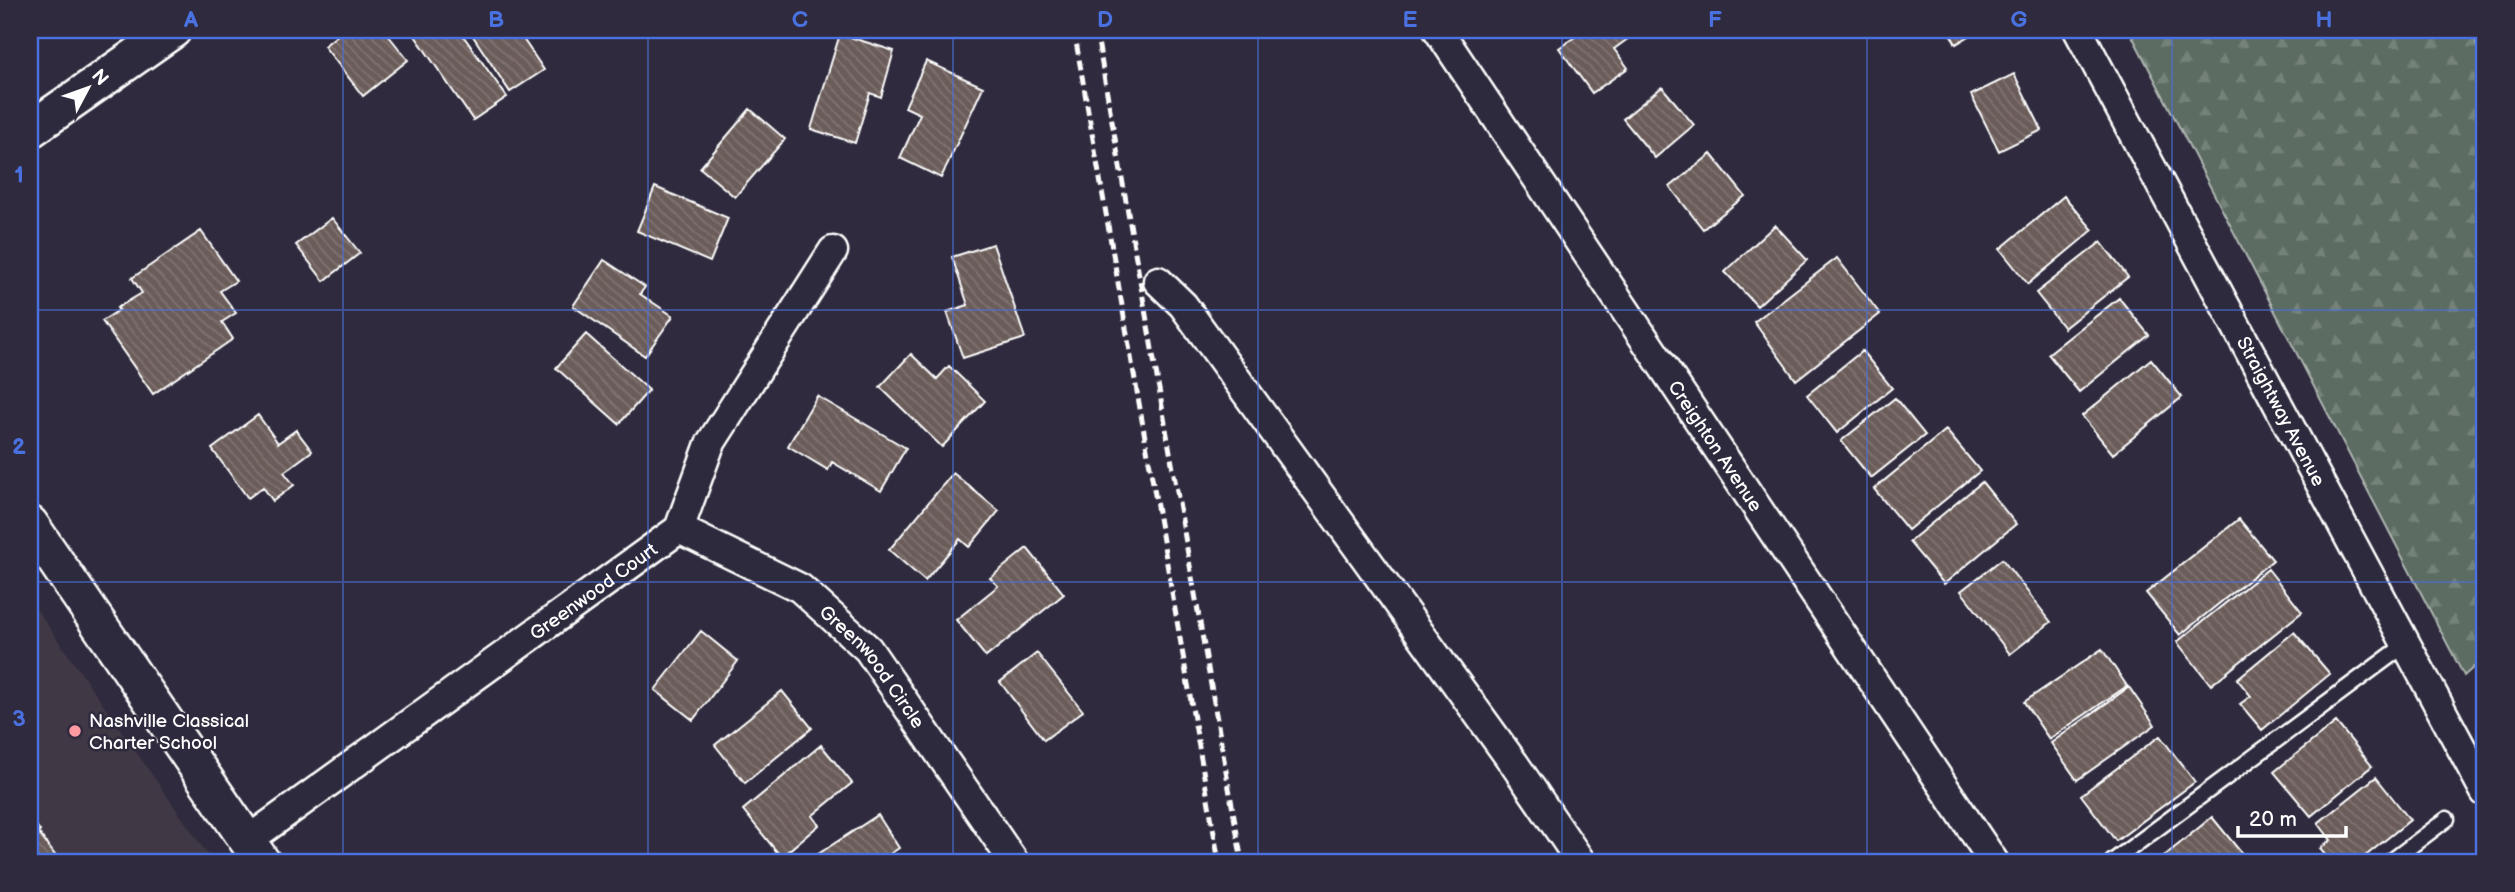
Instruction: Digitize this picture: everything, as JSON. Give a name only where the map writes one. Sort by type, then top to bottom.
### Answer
[{"type":"street","points":[[30,130],[173,30]]},
{"type":"street","name":"Creighton Avenue","points":[[1438,30],[1994,862]]},
{"type":"street","name":"Straightway Avenue","points":[[2078,30],[2485,792]]},
{"type":"street","points":[[679,529],[710,444],[833,251]]},
{"type":"street","points":[[1158,281],[1183,306],[1515,765],[1581,862]]},
{"type":"street","points":[[30,524],[255,852]]},
{"type":"street","name":"Greenwood Court","points":[[255,852],[679,529]]},
{"type":"street","name":"Greenwood Circle","points":[[679,529],[800,587],[868,649],[1014,862]]},
{"type":"lane","points":[[2112,862],[2406,644]]},
{"type":"lane","points":[[2390,862],[2447,819]]},
{"type":"shaded area","name":"Nashville Classical Charter School","points":[[30,600],[213,862],[30,862]]},
{"type":"green space","points":[[2129,30],[2473,30],[2485,81],[2485,657],[2464,676]]},
{"type":"building","points":[[344,30],[384,30],[408,60],[363,96],[324,46]]},
{"type":"building","points":[[411,30],[459,30],[507,97],[473,120]]},
{"type":"building","points":[[469,30],[517,30],[544,70],[510,92]]},
{"type":"building","points":[[1585,30],[1634,30],[1636,33],[1614,49],[1628,68],[1592,93],[1559,48]]},
{"type":"building","points":[[1948,30],[1979,30],[1956,44]]},
{"type":"building","points":[[840,34],[894,51],[881,97],[870,93],[855,143],[811,129]]},
{"type":"building","points":[[926,61],[983,87],[941,178],[900,158],[920,114],[905,107]]},
{"type":"building","points":[[2014,74],[2042,130],[1999,151],[1971,95]]},
{"type":"building","points":[[1662,87],[1694,125],[1655,158],[1623,119]]},
{"type":"building","points":[[750,109],[785,139],[735,197],[700,168]]},
{"type":"building","points":[[1711,154],[1745,196],[1703,229],[1670,187]]},
{"type":"building","points":[[655,187],[728,218],[710,262],[637,231]]},
{"type":"building","points":[[2064,196],[2093,230],[2028,284],[2000,249]]},
{"type":"building","points":[[332,218],[360,253],[324,281],[296,245]]},
{"type":"building","points":[[1775,225],[1807,260],[1757,306],[1725,272]]},
{"type":"building","points":[[201,231],[236,281],[220,291],[236,313],[222,322],[233,339],[153,394],[102,321],[142,293],[132,278]]},
{"type":"building","points":[[2101,242],[2128,277],[2064,328],[2036,293]]},
{"type":"building","points":[[993,244],[1025,338],[963,358],[947,312],[968,305],[952,257]]},
{"type":"building","points":[[1837,258],[1880,314],[1796,380],[1754,322]]},
{"type":"building","points":[[604,260],[645,287],[640,294],[673,316],[645,356],[573,306]]},
{"type":"building","points":[[2119,298],[2149,335],[2079,392],[2048,354]]},
{"type":"building","points":[[586,334],[649,390],[619,424],[556,368]]},
{"type":"building","points":[[1862,351],[1892,388],[1837,433],[1807,395]]},
{"type":"building","points":[[911,354],[937,379],[949,366],[985,401],[942,447],[880,387]]},
{"type":"building","points":[[2151,359],[2182,397],[2113,454],[2082,416]]},
{"type":"building","points":[[817,396],[906,448],[881,491],[832,462],[828,470],[788,446]]},
{"type":"building","points":[[1895,398],[1925,435],[1871,478],[1841,441]]},
{"type":"building","points":[[258,415],[278,443],[296,430],[312,451],[284,472],[294,485],[273,501],[263,487],[248,498],[212,449]]},
{"type":"building","points":[[1946,430],[1980,471],[1908,530],[1874,489]]},
{"type":"building","points":[[953,473],[999,511],[969,547],[960,539],[925,581],[889,550]]},
{"type":"building","points":[[1982,482],[2016,524],[1944,584],[1909,542]]},
{"type":"building","points":[[2239,519],[2273,560],[2180,635],[2146,593]]},
{"type":"building","points":[[1027,548],[1064,594],[986,657],[956,620],[998,586],[990,578]]},
{"type":"building","points":[[2002,559],[2051,622],[2010,654],[1961,591]]},
{"type":"building","points":[[2268,569],[2302,612],[2211,685],[2177,642]]},
{"type":"building","points":[[701,631],[738,661],[693,720],[655,690]]},
{"type":"building","points":[[2294,632],[2330,674],[2262,730],[2240,704],[2251,696],[2237,679]]},
{"type":"building","points":[[2102,649],[2127,686],[2049,739],[2024,702]]},
{"type":"building","points":[[1037,653],[1083,711],[1044,740],[1000,682]]},
{"type":"building","points":[[2129,687],[2155,725],[2077,780],[2051,743]]},
{"type":"building","points":[[782,691],[812,728],[745,783],[715,745]]},
{"type":"building","points":[[2336,722],[2372,766],[2311,816],[2274,772]]},
{"type":"building","points":[[2160,736],[2195,782],[2116,841],[2081,795]]},
{"type":"building","points":[[821,745],[852,783],[812,816],[819,825],[781,857],[743,810]]},
{"type":"building","points":[[2376,777],[2410,820],[2358,862],[2331,862],[2320,849],[2331,840],[2318,823]]},
{"type":"building","points":[[878,815],[899,848],[881,860],[883,862],[806,862]]},
{"type":"building","points":[[30,816],[40,831],[38,832],[60,862],[30,862]]},
{"type":"building","points":[[2212,817],[2248,861],[2157,862]]},
{"type":"railway","points":[[1074,30],[1219,862]]},
{"type":"railway","points":[[1096,30],[1242,862]]},
{"type":"place","name":"Nashville Classical Charter School","points":[[75,731]]}]
